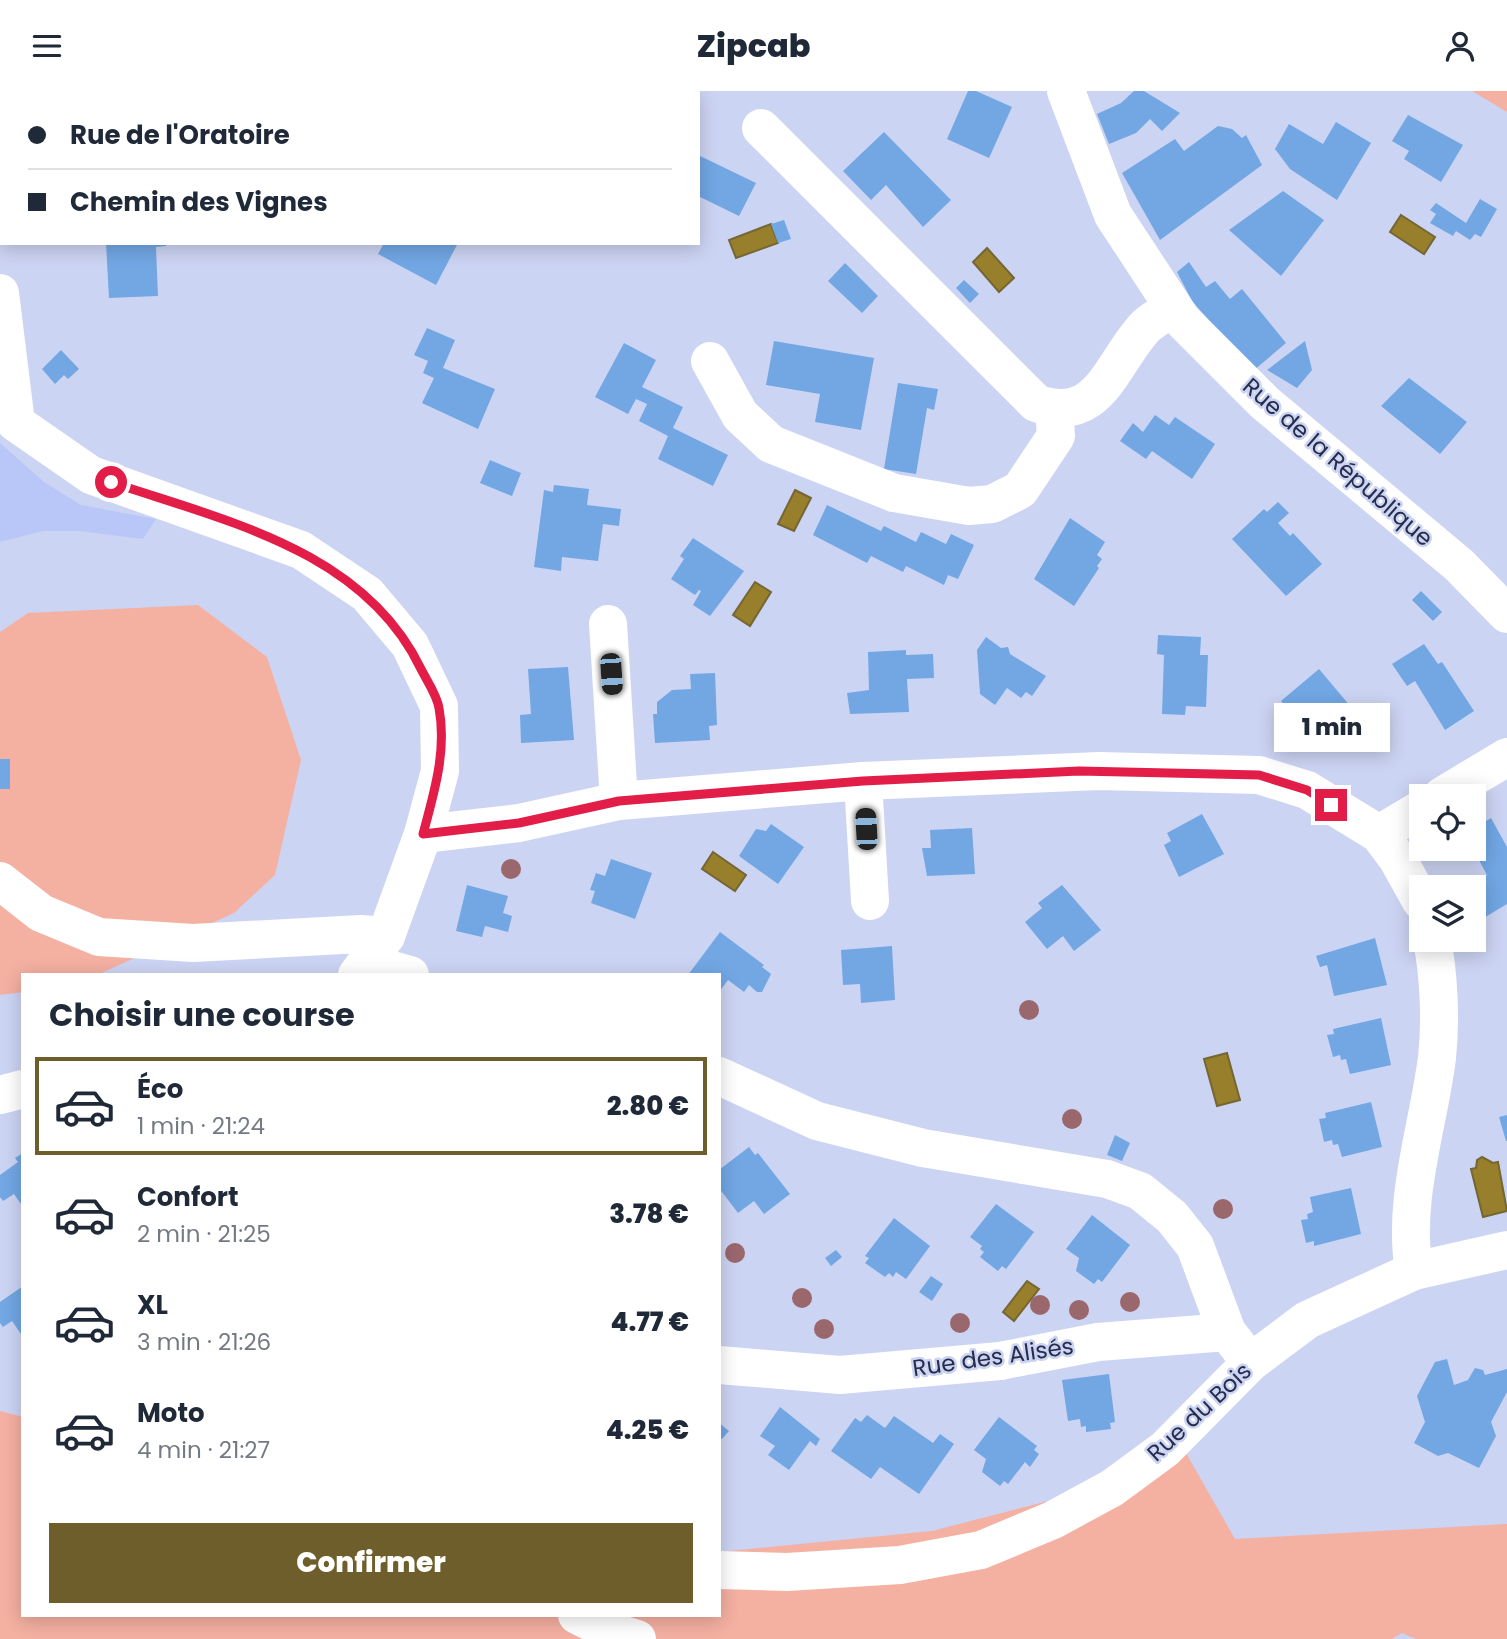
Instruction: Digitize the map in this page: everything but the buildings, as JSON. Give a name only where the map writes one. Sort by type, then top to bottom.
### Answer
[{"type":"street","name":"Rue de la République","points":[[1066,91],[1113,215],[1182,320],[1265,403],[1459,565],[1507,614]]},
{"type":"street","points":[[761,128],[1036,403],[1054,410],[1090,400],[1107,383],[1147,325],[1173,307]]},
{"type":"street","points":[[0,293],[16,423],[91,475],[301,550],[367,594],[410,646],[439,706],[440,771],[423,834],[371,956]]},
{"type":"street","points":[[710,362],[740,415],[771,444],[894,493],[969,506],[992,504],[1020,490],[1056,436],[1054,410]]},
{"type":"street","points":[[608,624],[619,801]]},
{"type":"street","points":[[1462,784],[1507,757]]},
{"type":"street","points":[[423,834],[519,823],[619,801],[863,781],[1099,771],[1259,775],[1307,790],[1379,834],[1397,857],[1409,879]]},
{"type":"street","points":[[863,781],[870,901]]},
{"type":"street","points":[[1379,834],[1409,816]]},
{"type":"street","points":[[0,881],[41,913],[99,937],[193,943],[361,934],[371,956],[385,968],[403,973]]},
{"type":"street","points":[[1414,1271],[1410,1247],[1414,1189],[1437,1055],[1437,964],[1434,952]]},
{"type":"street","points":[[721,1077],[817,1121],[923,1148],[1107,1179],[1140,1191],[1172,1217],[1195,1246],[1227,1332],[1251,1363]]},
{"type":"street","points":[[0,1095],[21,1090]]},
{"type":"street","name":"Rue du Bois","points":[[721,1570],[788,1572],[900,1565],[981,1550],[1053,1520],[1112,1488],[1165,1449],[1251,1363],[1307,1320],[1414,1271],[1507,1250]]},
{"type":"street","name":"Rue des Alisés","points":[[721,1365],[840,1375],[1000,1361],[1098,1342],[1227,1332]]},
{"type":"street","points":[[581,1617],[607,1630],[637,1639]]},
{"type":"shaded area","points":[[1472,91],[1507,91],[1507,112]]},
{"type":"shaded area","points":[[1401,215],[1435,237],[1424,254],[1390,232]]},
{"type":"shaded area","points":[[771,224],[778,243],[736,258],[729,240]]},
{"type":"shaded area","points":[[987,248],[1014,278],[999,292],[973,262]]},
{"type":"shaded area","points":[[0,443],[44,482],[81,505],[156,519],[143,539],[80,531],[43,531],[0,542]]},
{"type":"shaded area","points":[[795,490],[811,498],[794,531],[778,524]]},
{"type":"shaded area","points":[[755,582],[771,592],[750,626],[733,615]]},
{"type":"shaded area","points":[[198,605],[267,657],[301,760],[275,875],[234,913],[101,973],[21,973],[21,992],[0,995],[0,632],[28,613]]},
{"type":"shaded area","points":[[713,852],[746,875],[735,891],[702,869]]},
{"type":"shaded area","points":[[1227,1053],[1240,1100],[1217,1106],[1204,1059]]},
{"type":"shaded area","points":[[1482,1157],[1493,1163],[1498,1162],[1507,1211],[1483,1217],[1471,1169],[1476,1168],[1477,1160]]},
{"type":"shaded area","points":[[1027,1281],[1039,1289],[1014,1321],[1003,1312]]},
{"type":"shaded area","points":[[0,1411],[21,1416],[21,1617],[721,1617],[721,1552],[932,1531],[1056,1499],[1182,1446],[1235,1539],[1507,1524],[1507,1639],[1416,1639],[1402,1633],[1392,1639],[0,1639]]},
{"type":"route","points":[[111,482],[301,550],[367,594],[410,646],[439,706],[440,771],[423,834],[519,823],[619,801],[863,781],[1079,771],[1259,775],[1307,790],[1331,805]]}]
